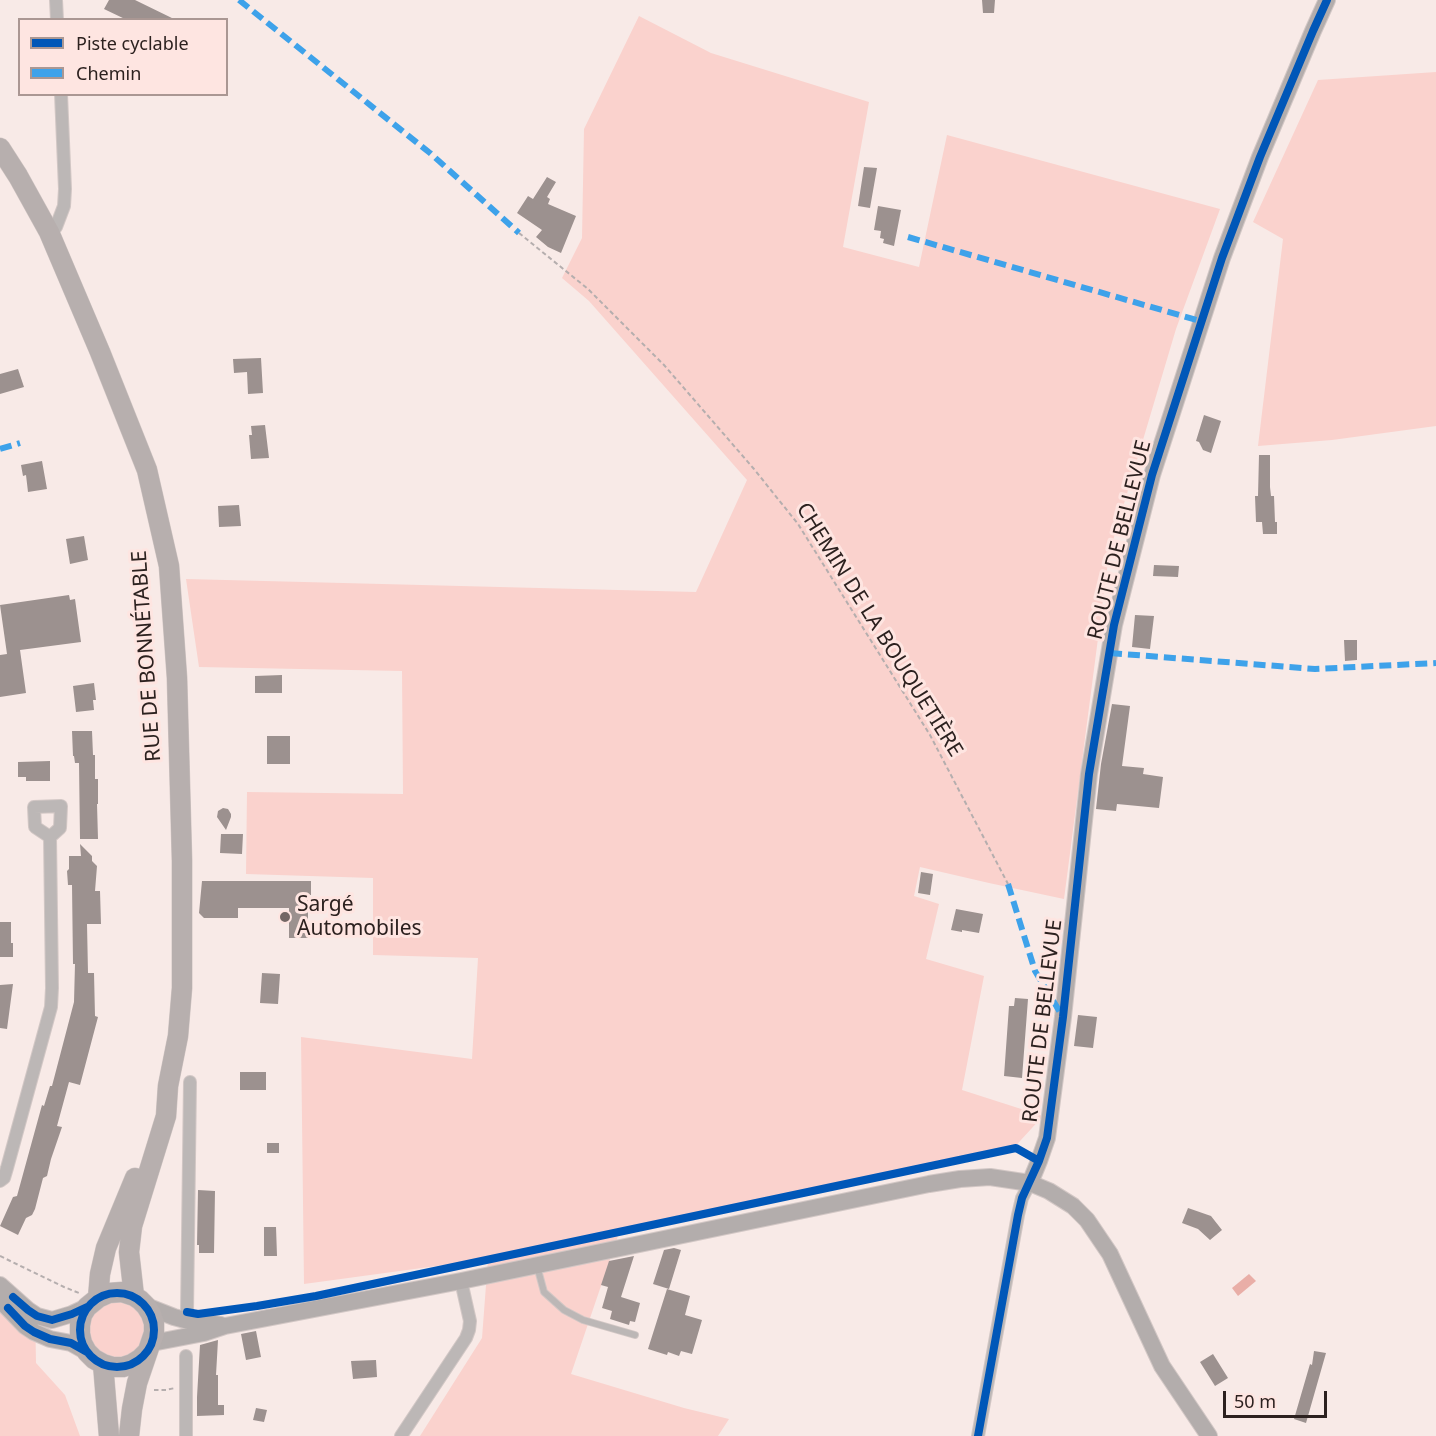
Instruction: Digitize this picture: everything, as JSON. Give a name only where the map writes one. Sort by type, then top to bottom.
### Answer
[{"type":"main road","name":"RUE DE BONNÉTABLE","points":[[0,148],[49,232],[100,352],[147,470],[169,566],[177,678],[182,850],[182,988],[178,1036],[168,1086]]},
{"type":"main road","points":[[149,1347],[140,1359],[132,1364],[113,1367],[103,1364],[87,1352],[82,1343],[80,1324],[100,1274],[106,1248],[139,1167],[168,1086]]},
{"type":"main road","points":[[140,1301],[129,1252],[132,1226],[166,1116],[168,1086]]},
{"type":"main road","points":[[90,1300],[109,1293],[122,1292],[140,1301],[151,1314],[154,1323],[154,1333],[132,1408],[129,1436]]},
{"type":"main road","points":[[103,1364],[109,1436]]},
{"type":"street","points":[[56,0],[57,18]]},
{"type":"street","name":"ROUTE DE BELLEVUE","points":[[1030,1183],[1047,1138],[1063,1017],[1089,774],[1114,625],[1152,475],[1222,258],[1260,157],[1328,0]]},
{"type":"street","points":[[49,232],[56,227],[64,206],[61,96]]},
{"type":"street","points":[[0,1181],[4,1178],[7,1168],[51,1007],[50,837]]},
{"type":"street","points":[[186,1320],[190,1082]]},
{"type":"street","points":[[149,1347],[225,1326],[461,1281],[929,1184],[990,1177],[1030,1183],[1049,1191],[1073,1206],[1087,1220],[1110,1254],[1162,1366],[1209,1436]]},
{"type":"street","points":[[978,1436],[1018,1215],[1022,1198],[1030,1183]]},
{"type":"street","points":[[401,1436],[466,1338],[470,1321],[461,1281]]},
{"type":"street","points":[[0,1285],[28,1310],[37,1316],[52,1320],[65,1317],[90,1300]]},
{"type":"street","points":[[0,1300],[34,1332],[50,1339],[71,1343],[87,1352]]},
{"type":"street","points":[[140,1301],[174,1317],[225,1326]]},
{"type":"street","points":[[186,1356],[186,1436]]},
{"type":"lane","points":[[537,1265],[544,1292],[564,1310],[583,1320],[635,1335]]},
{"type":"path","points":[[0,1256],[90,1300]]},
{"type":"shaded area","points":[[639,16],[711,53],[869,102],[843,247],[919,267],[947,135],[1220,209],[1176,329],[1109,554],[1064,899],[920,867],[914,896],[939,904],[926,959],[984,976],[962,1090],[1043,1116],[1009,1153],[742,1204],[620,1230],[571,1374],[729,1419],[718,1436],[420,1436],[482,1338],[488,1259],[304,1284],[301,1037],[472,1059],[478,958],[373,955],[373,878],[246,874],[247,792],[403,794],[402,671],[199,667],[186,579],[696,592],[747,480],[589,301],[562,278],[582,238],[584,129]]},
{"type":"shaded area","points":[[1436,72],[1436,426],[1332,440],[1258,446],[1283,239],[1253,222],[1318,80]]},
{"type":"shaded area","points":[[1249,1274],[1256,1281],[1238,1296],[1232,1288]]},
{"type":"shaded area","points":[[0,1278],[35,1307],[36,1363],[65,1395],[80,1436],[0,1436]]},
{"type":"shaded area","points":[[124,1299],[142,1310],[149,1330],[135,1356],[106,1359],[87,1337],[89,1318],[103,1302]]},
{"type":"building","points":[[109,0],[135,0],[172,18],[123,18],[104,9]]},
{"type":"building","points":[[982,0],[995,0],[994,13],[983,13]]},
{"type":"building","points":[[864,167],[877,168],[870,208],[858,206]]},
{"type":"building","points":[[547,177],[556,182],[547,197],[550,199],[548,204],[576,216],[561,253],[548,247],[536,237],[542,230],[517,213],[528,196],[533,199]]},
{"type":"building","points":[[878,206],[901,210],[894,246],[883,243],[884,239],[880,238],[881,231],[874,230]]},
{"type":"building","points":[[261,358],[263,393],[248,394],[247,372],[234,373],[233,359]]},
{"type":"building","points":[[18,369],[24,387],[0,394],[0,374]]},
{"type":"building","points":[[1204,415],[1221,421],[1211,453],[1203,450],[1196,441]]},
{"type":"building","points":[[265,425],[269,458],[251,459],[249,435],[252,435],[251,426]]},
{"type":"building","points":[[1259,455],[1270,455],[1270,487],[1271,496],[1274,496],[1277,534],[1263,534],[1262,522],[1256,522],[1255,496],[1258,496]]},
{"type":"building","points":[[42,461],[47,489],[28,492],[26,475],[23,476],[21,465]]},
{"type":"building","points":[[239,505],[241,526],[219,527],[218,506]]},
{"type":"building","points":[[84,536],[88,560],[70,564],[66,539]]},
{"type":"building","points":[[1154,565],[1179,566],[1178,577],[1153,576]]},
{"type":"building","points":[[69,595],[70,600],[75,599],[81,642],[20,650],[26,693],[0,697],[0,655],[7,654],[0,605]]},
{"type":"building","points":[[1135,615],[1154,616],[1150,649],[1132,647]]},
{"type":"building","points":[[1344,640],[1357,640],[1357,660],[1345,661]]},
{"type":"building","points":[[282,675],[282,693],[255,693],[255,676]]},
{"type":"building","points":[[94,683],[96,700],[93,700],[94,710],[76,712],[73,686]]},
{"type":"building","points":[[1112,704],[1130,706],[1122,766],[1144,768],[1143,774],[1163,777],[1159,808],[1117,804],[1116,811],[1096,809],[1101,764]]},
{"type":"building","points":[[72,731],[92,731],[95,779],[98,779],[98,839],[80,839],[79,763],[75,763],[73,756]]},
{"type":"building","points":[[267,736],[290,736],[290,764],[267,764]]},
{"type":"building","points":[[50,761],[50,781],[26,781],[26,777],[18,777],[18,762]]},
{"type":"building","points":[[223,808],[228,809],[231,814],[226,830],[217,817],[218,811]]},
{"type":"building","points":[[221,834],[243,834],[242,854],[220,853]]},
{"type":"building","points":[[80,844],[92,856],[92,861],[97,866],[95,891],[100,891],[101,924],[87,924],[88,973],[94,973],[95,1016],[98,1017],[80,1085],[69,1082],[57,1126],[62,1127],[47,1176],[43,1178],[35,1209],[32,1215],[26,1218],[18,1235],[0,1226],[13,1197],[17,1196],[42,1105],[44,1106],[50,1086],[52,1086],[74,1002],[72,885],[68,885],[67,871],[69,856],[81,856]]},
{"type":"building","points":[[921,872],[933,874],[930,895],[918,893]]},
{"type":"building","points":[[202,881],[311,881],[311,895],[308,895],[308,938],[289,938],[289,908],[238,908],[238,918],[204,918],[199,913]]},
{"type":"building","points":[[956,909],[983,914],[979,933],[951,930]]},
{"type":"building","points":[[0,922],[11,922],[13,957],[0,957]]},
{"type":"building","points":[[262,973],[280,974],[278,1004],[260,1003]]},
{"type":"building","points":[[13,984],[7,1029],[0,1028],[0,985]]},
{"type":"building","points":[[1015,998],[1028,999],[1022,1078],[1004,1076],[1009,1006],[1014,1006]]},
{"type":"building","points":[[1078,1015],[1097,1017],[1093,1048],[1074,1046]]},
{"type":"building","points":[[240,1072],[266,1072],[266,1090],[240,1090]]},
{"type":"building","points":[[267,1143],[279,1143],[279,1153],[267,1153]]},
{"type":"building","points":[[198,1190],[215,1191],[214,1253],[199,1253],[199,1245],[197,1245]]},
{"type":"building","points":[[1188,1208],[1211,1216],[1222,1230],[1210,1240],[1198,1229],[1182,1223]]},
{"type":"building","points":[[264,1227],[276,1227],[277,1256],[264,1256]]},
{"type":"building","points":[[674,1248],[681,1250],[669,1289],[653,1284],[664,1250]]},
{"type":"building","points":[[634,1256],[621,1297],[640,1303],[635,1322],[630,1321],[629,1325],[610,1319],[612,1311],[602,1308],[608,1287],[601,1285],[609,1261]]},
{"type":"building","points":[[667,1289],[690,1296],[685,1315],[702,1320],[692,1354],[681,1351],[679,1356],[668,1352],[667,1355],[648,1349]]},
{"type":"building","points":[[256,1331],[261,1357],[246,1360],[241,1334]]},
{"type":"building","points":[[218,1340],[216,1375],[218,1375],[218,1405],[224,1405],[224,1415],[197,1416],[200,1345]]},
{"type":"building","points":[[1314,1351],[1326,1353],[1306,1423],[1294,1419],[1310,1364],[1312,1365]]},
{"type":"building","points":[[1213,1354],[1228,1378],[1215,1386],[1200,1362]]},
{"type":"building","points":[[376,1360],[377,1377],[353,1379],[351,1361]]},
{"type":"building","points":[[256,1408],[267,1410],[264,1422],[253,1420]]},
{"type":"marked path","points":[[239,0],[430,153],[519,233]]},
{"type":"marked path","points":[[908,237],[1200,321]]},
{"type":"marked path","points":[[0,449],[20,443]]},
{"type":"marked path","points":[[1110,653],[1315,669],[1436,663]]},
{"type":"marked path","points":[[1008,884],[1035,971],[1063,1017]]},
{"type":"cycle path","points":[[978,1436],[1018,1215],[1022,1198],[1047,1138],[1063,1017],[1089,774],[1114,625],[1152,475],[1222,258],[1260,157],[1327,0]]},
{"type":"cycle path","points":[[187,1312],[198,1314],[316,1296],[1016,1148],[1039,1161]]},
{"type":"cycle path","points":[[117,1293],[138,1299],[148,1309],[154,1330],[148,1351],[138,1361],[117,1367],[96,1361],[86,1351],[80,1330],[86,1309],[96,1299],[117,1293]]},
{"type":"cycle path","points":[[13,1297],[37,1316],[52,1320],[87,1307]]},
{"type":"cycle path","points":[[8,1308],[34,1332],[50,1339],[71,1343],[87,1352]]},
{"type":"place","name":"Sargé Automobiles","points":[[285,917]]}]
